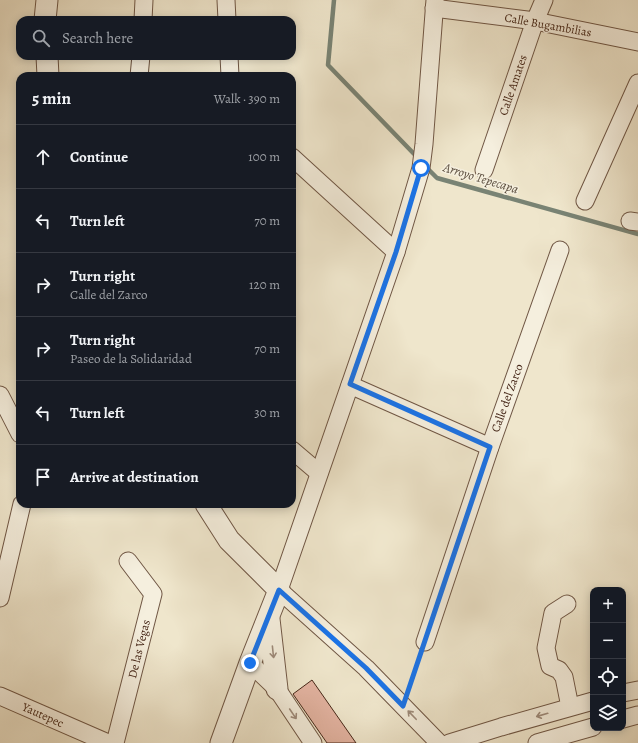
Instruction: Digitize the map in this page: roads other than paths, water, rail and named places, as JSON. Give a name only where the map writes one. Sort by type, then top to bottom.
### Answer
[{"type":"street","points":[[45,16],[47,0]]},
{"type":"street","points":[[143,16],[144,0]]},
{"type":"street","points":[[226,0],[227,16]]},
{"type":"street","name":"Calle Amates","points":[[484,170],[544,0]]},
{"type":"street","points":[[222,743],[250,663],[279,590],[396,252],[421,168],[435,4]]},
{"type":"street","name":"Calle Bugambilias","points":[[435,4],[536,20],[638,42]]},
{"type":"street","points":[[47,60],[48,72]]},
{"type":"street","points":[[140,72],[141,60]]},
{"type":"street","points":[[229,60],[230,72]]},
{"type":"street","points":[[586,201],[638,82]]},
{"type":"street","points":[[296,161],[396,252]]},
{"type":"street","name":"Calle del Zarco","points":[[424,642],[490,447],[560,250]]},
{"type":"street","points":[[350,384],[490,447]]},
{"type":"street","points":[[0,395],[16,426]]},
{"type":"street","points":[[296,453],[319,473]]},
{"type":"street","points":[[0,598],[21,508]]},
{"type":"street","points":[[209,508],[229,540],[279,590],[366,668],[439,743]]},
{"type":"street","name":"De las Vegas","points":[[116,743],[153,594],[128,561]]},
{"type":"street","points":[[567,604],[553,613],[546,648],[550,666],[559,670],[564,678],[570,707]]},
{"type":"street","points":[[269,614],[277,689]]},
{"type":"street","points":[[250,663],[277,689],[313,743]]},
{"type":"street","points":[[626,693],[638,690]]},
{"type":"street","name":"Yautepec","points":[[0,696],[108,743]]},
{"type":"street","points":[[449,743],[590,702]]},
{"type":"street","points":[[626,718],[638,715]]},
{"type":"street","points":[[537,743],[590,728]]},
{"type":"waterway","name":"Arroyo Tepecapa","points":[[334,0],[328,65],[418,158]]},
{"type":"waterway","name":"Arroyo Tepecapa","points":[[426,167],[437,178],[638,234]]}]
